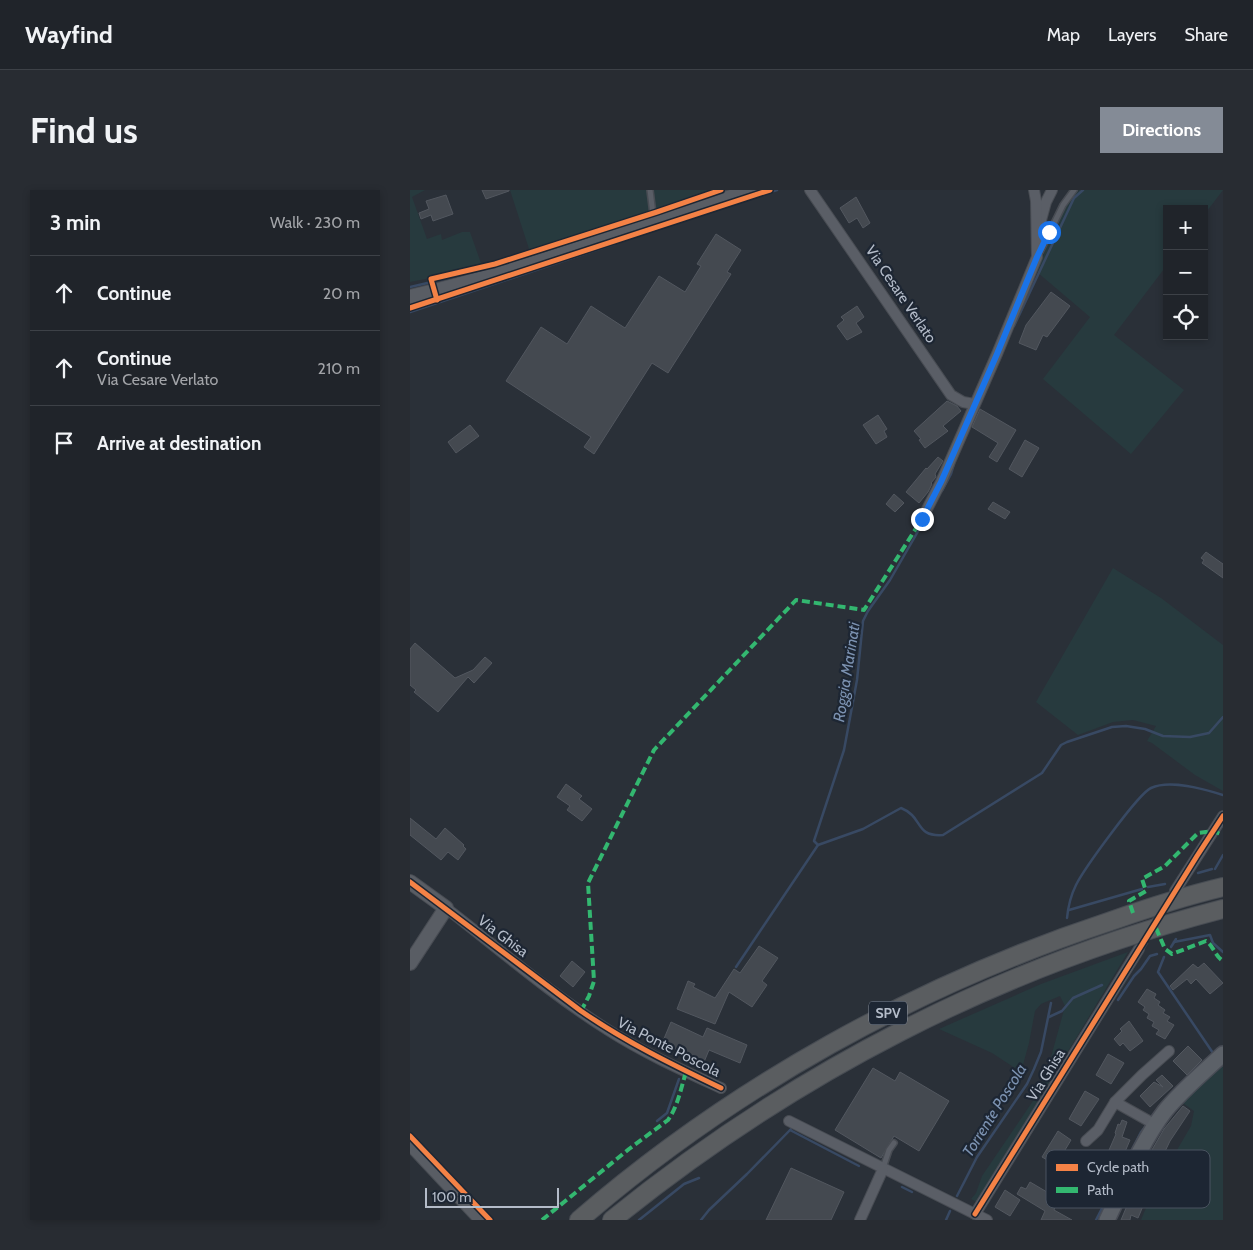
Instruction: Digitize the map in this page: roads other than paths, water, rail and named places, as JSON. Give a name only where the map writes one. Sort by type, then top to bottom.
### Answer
[{"type":"highway","name":"SPV","points":[[585,1215],[669,1148],[739,1100],[835,1042],[884,1016],[956,981],[1032,948],[1138,912],[1223,887]]},
{"type":"highway","name":"SPV","points":[[612,1220],[664,1179],[742,1123],[821,1074],[925,1018],[999,985],[1072,956],[1140,933],[1223,909]]},
{"type":"main road","points":[[410,297],[438,291],[534,262],[752,190]]},
{"type":"main road","name":"Via Ghisa","points":[[410,882],[446,908]]},
{"type":"main road","points":[[410,963],[446,908]]},
{"type":"main road","points":[[1142,1150],[1156,1125],[1181,1093],[1223,1054]]},
{"type":"main road","points":[[410,1143],[482,1220]]},
{"type":"main road","points":[[1107,1220],[1113,1208]]},
{"type":"street","name":"Via Cesare Verlato","points":[[810,190],[951,395],[963,402],[974,404]]},
{"type":"street","points":[[922,519],[941,482],[1037,257],[1038,232],[1034,190]]},
{"type":"street","points":[[1038,232],[1046,202],[1052,190]]},
{"type":"street","points":[[1175,891],[1223,816]]},
{"type":"street","name":"Via Ghisa","points":[[446,908],[580,1011]]},
{"type":"street","name":"Via Ghisa","points":[[975,1214],[1139,949]]},
{"type":"street","name":"Via Ponte Poscola","points":[[580,1011],[647,1053],[721,1088]]},
{"type":"street","points":[[1086,1141],[1098,1130],[1116,1102],[1169,1051]]},
{"type":"street","points":[[1116,1102],[1156,1125]]},
{"type":"street","points":[[789,1121],[987,1220]]},
{"type":"street","points":[[860,1220],[883,1169]]},
{"type":"lane","points":[[650,190],[654,222]]},
{"type":"lane","points":[[1037,257],[1063,205],[1074,190]]},
{"type":"lane","points":[[883,1169],[889,1150],[894,1142]]},
{"type":"waterway","points":[[410,287],[531,255],[729,190]]},
{"type":"waterway","points":[[671,224],[777,190]]},
{"type":"waterway","name":"Roggia Marinati","points":[[1014,326],[1074,198],[1083,190]]},
{"type":"waterway","points":[[410,312],[614,244]]},
{"type":"waterway","name":"Roggia Marinati","points":[[942,491],[954,464]]},
{"type":"waterway","name":"Roggia Marinati","points":[[818,845],[814,841],[844,750],[857,680],[863,621],[890,580],[924,521]]},
{"type":"waterway","points":[[736,967],[818,845],[863,829],[901,808],[913,816],[927,833],[943,835],[1042,773],[1061,745],[1067,742],[1112,727],[1126,726],[1145,729],[1163,736],[1190,737],[1209,733],[1223,717]]},
{"type":"waterway","name":"Torrente Poscola","points":[[1067,918],[1073,893],[1081,876],[1144,793],[1151,788],[1168,784],[1197,788],[1223,795]]},
{"type":"waterway","points":[[1215,869],[1223,855]]},
{"type":"waterway","points":[[1198,873],[1212,869]]},
{"type":"waterway","points":[[1148,887],[1165,884]]},
{"type":"waterway","points":[[1069,910],[1142,889]]},
{"type":"waterway","points":[[1174,942],[1210,935],[1213,943],[1223,952]]},
{"type":"waterway","points":[[1171,947],[1176,939]]},
{"type":"waterway","points":[[1118,1000],[1150,956],[1157,954]]},
{"type":"waterway","points":[[1164,957],[1158,972],[1212,1054]]},
{"type":"waterway","points":[[1049,1017],[1062,1011],[1073,998],[1102,985]]},
{"type":"waterway","name":"Torrente Poscola","points":[[957,1196],[977,1157],[1027,1084],[1041,1052],[1051,1003]]},
{"type":"waterway","points":[[657,1121],[667,1113],[679,1079]]},
{"type":"waterway","points":[[1132,1150],[1146,1126]]},
{"type":"waterway","name":"Torrente Poscola","points":[[701,1220],[792,1128]]},
{"type":"waterway","points":[[790,1130],[859,1166]]},
{"type":"waterway","points":[[639,1220],[684,1184],[699,1178]]},
{"type":"waterway","points":[[902,1187],[912,1192]]},
{"type":"waterway","points":[[1096,1220],[1102,1208]]},
{"type":"waterway","name":"Torrente Poscola","points":[[946,1220],[950,1211]]},
{"type":"tunnel","points":[[1139,949],[1168,902]]}]
